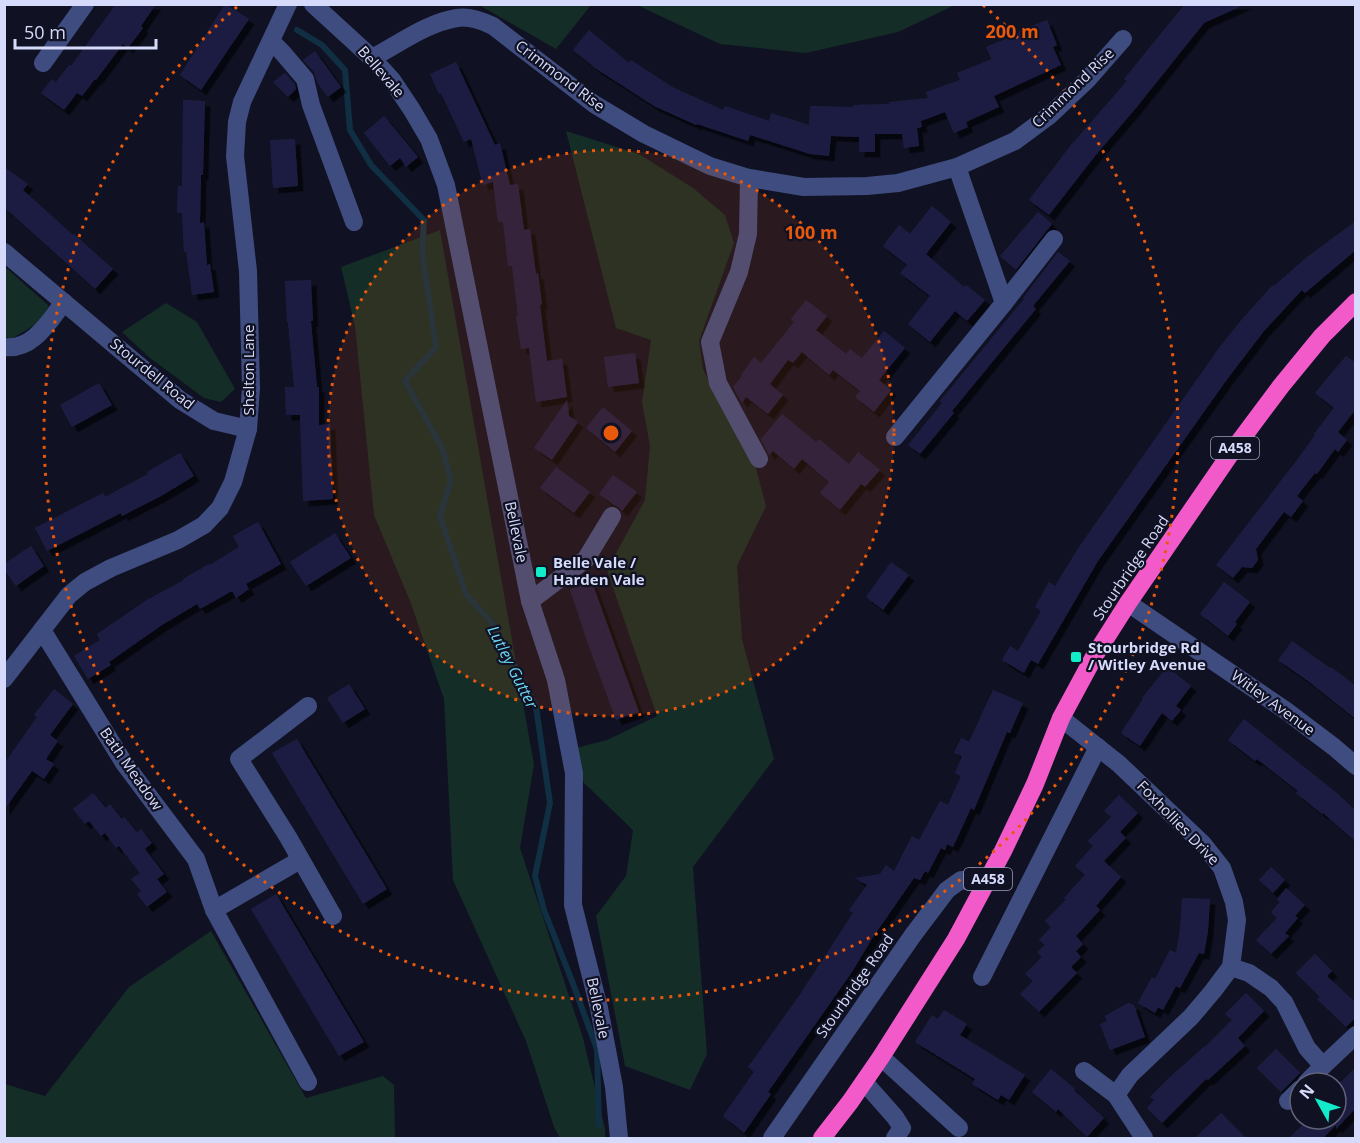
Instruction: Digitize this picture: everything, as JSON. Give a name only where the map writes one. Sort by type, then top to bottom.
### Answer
[{"type":"highway","name":"Stourbridge Road","points":[[822,1138],[881,1057],[956,939],[1004,851],[1035,784],[1061,718],[1095,655],[1128,603],[1225,462],[1281,386],[1322,336],[1356,302]]},
{"type":"street","points":[[43,63],[85,4]]},
{"type":"street","name":"Shelton Lane","points":[[7,671],[69,595],[85,582],[111,568],[178,540],[204,525],[220,508],[233,482],[248,429],[251,388],[248,271],[235,156],[237,122],[242,102],[288,4]]},
{"type":"street","name":"Bellevale","points":[[313,4],[372,58],[392,80],[429,139],[446,184],[530,601],[556,680],[574,773],[573,905],[599,1008],[614,1088],[619,1138]]},
{"type":"street","name":"Crimmond Rise","points":[[372,58],[434,24],[459,18],[479,20],[493,26],[594,104],[644,134],[710,166],[748,178],[804,187],[867,186],[898,183],[957,167],[1015,141],[1050,114],[1087,80],[1123,39]]},
{"type":"street","points":[[271,41],[304,79],[311,105],[354,222]]},
{"type":"street","points":[[957,167],[1004,303]]},
{"type":"street","points":[[748,178],[748,234],[739,272],[710,342],[718,383],[759,459]]},
{"type":"street","points":[[895,437],[1054,239]]},
{"type":"street","name":"Stourdell Road","points":[[4,252],[180,400],[214,421],[248,429]]},
{"type":"street","points":[[4,347],[26,345],[36,338],[64,302]]},
{"type":"street","points":[[530,601],[586,560],[612,516]]},
{"type":"street","name":"Witley Avenue","points":[[1128,603],[1285,710],[1356,766]]},
{"type":"street","name":"Bath Meadow","points":[[42,630],[124,764],[196,859],[214,910],[308,1083]]},
{"type":"street","points":[[308,706],[239,759],[288,837],[333,916]]},
{"type":"street","name":"Foxhollies Drive","points":[[1061,718],[1119,764],[1196,837],[1222,868],[1234,902],[1237,920],[1231,967],[1191,1017],[1130,1075],[1116,1095]]},
{"type":"street","points":[[982,977],[1098,747]]},
{"type":"street","points":[[214,910],[300,860]]},
{"type":"street","name":"Stourbridge Road","points":[[772,1138],[913,935],[947,890],[961,880],[985,884]]},
{"type":"street","points":[[1231,967],[1249,973],[1271,988],[1284,1002],[1307,1048],[1323,1066]]},
{"type":"street","points":[[1318,1071],[1356,1035]]},
{"type":"street","points":[[881,1057],[959,1128]]},
{"type":"street","points":[[1084,1071],[1116,1095],[1144,1138]]},
{"type":"street","points":[[864,1082],[902,1128],[895,1138]]},
{"type":"green space","points":[[479,5],[591,5],[556,49]]},
{"type":"green space","points":[[637,5],[955,5],[898,32],[806,53],[720,44]]},
{"type":"green space","points":[[566,131],[639,154],[693,188],[725,215],[734,243],[699,341],[703,369],[756,468],[766,506],[737,566],[742,639],[774,759],[693,867],[707,1054],[690,1090],[625,1066],[596,916],[626,876],[633,830],[584,783],[572,749],[607,740],[657,716],[607,570],[645,500],[650,446],[642,402],[651,340],[616,328]]},
{"type":"green space","points":[[440,230],[534,765],[520,848],[583,1038],[605,1129],[605,1138],[560,1138],[554,1127],[526,1041],[453,880],[444,699],[410,601],[374,515],[355,326],[341,267]]},
{"type":"green space","points":[[4,266],[49,306],[38,323],[11,339],[5,337]]},
{"type":"green space","points":[[166,303],[197,322],[235,389],[221,402],[204,398],[150,358],[122,332]]},
{"type":"green space","points":[[211,931],[306,1098],[383,1076],[394,1085],[395,1138],[5,1138],[5,1084],[45,1096],[129,987]]},
{"type":"building","points":[[116,4],[156,4],[141,26],[143,28],[128,48],[123,44],[82,96],[77,93],[64,110],[41,93],[52,79],[56,82],[69,65],[71,66]]},
{"type":"building","points":[[225,4],[249,19],[201,90],[180,75]]},
{"type":"building","points":[[1185,4],[1246,4],[1204,23],[1049,215],[1029,200],[1071,145],[1127,81],[1124,79]]},
{"type":"building","points":[[1047,20],[1057,45],[1053,47],[1061,65],[994,96],[999,107],[966,122],[968,127],[954,133],[945,112],[921,121],[922,127],[917,128],[919,146],[904,148],[902,134],[875,134],[875,152],[859,152],[859,137],[831,136],[829,156],[810,154],[750,135],[748,141],[696,125],[654,106],[595,68],[573,50],[589,30],[629,63],[631,60],[672,87],[723,110],[725,106],[769,121],[771,113],[809,125],[810,106],[853,107],[853,105],[889,104],[889,102],[928,98],[926,92],[960,80],[957,73],[992,59],[986,47]]},
{"type":"building","points":[[315,51],[341,87],[328,97],[318,84],[314,72],[303,60]]},
{"type":"building","points":[[456,62],[495,145],[500,143],[510,185],[518,184],[524,230],[530,229],[536,274],[538,273],[547,361],[562,359],[567,397],[536,402],[529,348],[521,349],[512,266],[508,266],[503,222],[498,222],[493,182],[483,185],[471,139],[464,142],[430,74]]},
{"type":"building","points":[[285,73],[295,84],[296,89],[288,97],[273,82]]},
{"type":"building","points":[[183,100],[205,101],[200,223],[204,222],[207,265],[210,264],[214,292],[192,295],[186,251],[184,252],[182,213],[177,213],[178,186],[182,186]]},
{"type":"building","points":[[384,116],[418,157],[406,167],[400,158],[390,166],[364,133]]},
{"type":"building","points":[[295,139],[298,186],[273,188],[270,140]]},
{"type":"building","points":[[4,167],[28,184],[23,190],[113,269],[95,289],[4,207]]},
{"type":"building","points":[[932,206],[951,222],[926,254],[964,287],[966,285],[985,300],[967,321],[955,311],[930,342],[908,324],[930,296],[900,273],[907,265],[883,246],[899,225],[910,234]]},
{"type":"building","points":[[1038,212],[1052,224],[1016,270],[1000,256]]},
{"type":"building","points":[[1356,221],[1356,250],[1305,293],[1302,290],[1264,331],[1098,561],[1038,664],[1031,660],[1024,673],[1002,660],[1010,646],[1018,651],[1041,611],[1035,607],[1049,582],[1055,586],[1079,547],[1219,348],[1243,318],[1273,285]]},
{"type":"building","points":[[1058,252],[1070,261],[1033,306],[1036,309],[952,411],[954,413],[920,454],[908,445],[942,403],[940,401],[1024,299]]},
{"type":"building","points":[[311,280],[313,321],[311,321],[317,387],[319,387],[319,425],[330,424],[333,499],[303,501],[300,415],[286,415],[285,387],[294,387],[285,281]]},
{"type":"building","points":[[806,300],[827,316],[816,330],[846,354],[850,349],[862,358],[884,331],[905,348],[879,380],[891,390],[874,412],[855,397],[860,391],[833,370],[829,375],[802,352],[793,363],[788,360],[770,384],[783,395],[768,414],[746,397],[742,403],[733,387],[754,357],[761,363],[794,322],[791,319]]},
{"type":"building","points":[[635,353],[639,383],[608,387],[604,357]]},
{"type":"building","points":[[1346,356],[1356,363],[1356,409],[1338,432],[1347,440],[1338,452],[1335,449],[1297,496],[1303,501],[1291,517],[1284,512],[1256,549],[1258,560],[1252,568],[1242,567],[1233,578],[1216,565],[1334,408],[1315,393]]},
{"type":"building","points":[[99,383],[112,405],[72,427],[60,405]]},
{"type":"building","points":[[567,400],[569,416],[578,422],[552,460],[534,448]]},
{"type":"building","points":[[603,407],[632,431],[615,452],[586,428]]},
{"type":"building","points":[[782,414],[816,442],[819,439],[849,464],[858,452],[880,470],[865,487],[861,484],[840,510],[820,493],[829,482],[802,459],[794,469],[773,451],[769,455],[761,439]]},
{"type":"building","points":[[180,453],[194,476],[122,516],[121,513],[47,551],[35,528],[103,493],[105,497],[148,474],[147,472]]},
{"type":"building","points":[[556,467],[590,492],[574,513],[540,488]]},
{"type":"building","points":[[613,475],[637,492],[622,511],[599,494]]},
{"type":"building","points":[[258,522],[281,564],[246,584],[249,589],[236,598],[232,591],[200,609],[197,604],[162,625],[109,662],[111,665],[88,679],[74,656],[100,640],[97,634],[147,600],[239,547],[233,536]]},
{"type":"building","points":[[335,533],[351,558],[306,586],[290,562]]},
{"type":"building","points":[[31,546],[44,566],[16,586],[4,569],[4,564]]},
{"type":"building","points":[[891,562],[909,575],[883,610],[866,597]]},
{"type":"building","points":[[592,582],[639,712],[616,720],[570,589]]},
{"type":"building","points":[[1224,582],[1250,602],[1228,636],[1200,614]]},
{"type":"building","points":[[1292,641],[1356,686],[1356,719],[1278,660]]},
{"type":"building","points":[[1167,667],[1191,686],[1176,706],[1181,710],[1172,721],[1162,713],[1140,746],[1121,733],[1142,698]]},
{"type":"building","points":[[349,684],[365,709],[343,723],[327,698]]},
{"type":"building","points":[[54,689],[73,704],[50,735],[58,741],[46,759],[54,764],[44,779],[32,771],[4,810],[4,764],[37,717],[34,715]]},
{"type":"building","points":[[993,690],[1023,703],[1010,733],[1007,732],[974,810],[971,808],[953,847],[947,844],[945,850],[941,848],[928,873],[925,871],[920,880],[914,878],[768,1092],[771,1094],[744,1133],[723,1116],[754,1072],[748,1067],[799,996],[853,913],[849,910],[867,885],[855,878],[880,874],[886,865],[894,871],[912,836],[919,840],[940,801],[948,805],[961,776],[955,773],[962,756],[954,753],[961,738],[969,742]]},
{"type":"building","points":[[1244,719],[1356,811],[1356,842],[1296,793],[1298,791],[1228,740]]},
{"type":"building","points":[[297,739],[387,889],[363,904],[272,753]]},
{"type":"building","points":[[93,793],[106,808],[110,804],[137,832],[141,829],[152,843],[145,849],[164,874],[157,879],[167,892],[147,907],[137,894],[141,891],[131,879],[140,873],[119,846],[116,848],[105,833],[101,836],[89,821],[85,824],[73,809]]},
{"type":"building","points":[[1119,795],[1138,813],[1120,832],[1126,838],[1104,861],[1121,877],[1096,906],[1100,910],[1076,936],[1083,944],[1076,951],[1081,957],[1071,967],[1077,973],[1039,1012],[1020,994],[1033,981],[1025,974],[1042,957],[1037,952],[1045,945],[1039,940],[1051,927],[1045,921],[1066,900],[1064,898],[1085,875],[1075,866],[1093,846],[1088,841],[1111,817],[1104,811]]},
{"type":"building","points":[[1271,867],[1285,880],[1273,893],[1259,880]]},
{"type":"building","points":[[1286,888],[1305,905],[1295,916],[1298,918],[1285,933],[1289,936],[1271,954],[1256,940],[1277,918],[1271,912],[1280,902],[1277,899]]},
{"type":"building","points":[[276,894],[364,1042],[339,1056],[251,909]]},
{"type":"building","points":[[1182,898],[1210,899],[1204,954],[1199,953],[1180,988],[1176,986],[1163,1010],[1158,1007],[1155,1013],[1138,1003],[1152,977],[1155,979],[1170,950],[1176,953]]},
{"type":"building","points":[[1315,954],[1332,971],[1327,976],[1356,1003],[1356,1017],[1346,1027],[1317,999],[1320,997],[1296,973]]},
{"type":"building","points":[[1246,993],[1264,1011],[1238,1038],[1245,1046],[1208,1080],[1206,1079],[1162,1123],[1147,1108],[1154,1100],[1150,1097],[1232,1020],[1225,1014]]},
{"type":"building","points":[[1128,1003],[1134,1005],[1145,1037],[1110,1050],[1100,1024],[1107,1021],[1105,1016]]},
{"type":"building","points":[[944,1010],[967,1024],[960,1035],[1025,1075],[1009,1100],[1001,1095],[998,1100],[972,1084],[975,1079],[915,1042],[932,1015],[938,1019]]},
{"type":"building","points":[[1276,1049],[1298,1071],[1288,1071],[1288,1085],[1281,1092],[1257,1068]]},
{"type":"building","points":[[1356,1067],[1356,1108],[1348,1116],[1348,1075]]},
{"type":"building","points":[[1051,1069],[1104,1118],[1087,1137],[1058,1109],[1056,1112],[1032,1092]]},
{"type":"building","points":[[1221,1113],[1246,1138],[1195,1138]]},
{"type":"building","points":[[1296,1131],[1330,1131],[1323,1138],[1289,1138]]},
{"type":"waterway","name":"Lutley Gutter","points":[[297,30],[322,45],[345,70],[350,130],[371,165],[424,220],[422,252],[436,347],[405,381],[442,448],[451,480],[440,516],[466,594],[492,623],[536,707],[550,803],[535,876],[544,910],[597,1049],[599,1125]]},
{"type":"place","name":"Belle Vale / Harden Vale","points":[[541,572]]},
{"type":"place","name":"Stourbridge Rd / Witley Avenue","points":[[1076,657]]}]
